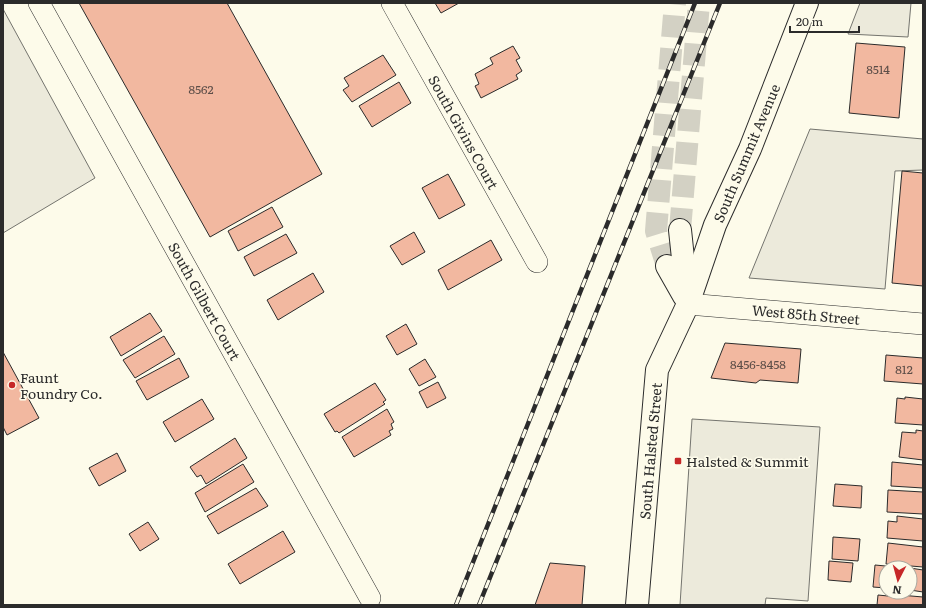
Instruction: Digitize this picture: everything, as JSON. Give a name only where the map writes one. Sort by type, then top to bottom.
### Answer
[{"type":"main road","name":"South Summit Avenue","points":[[688,304],[715,225],[750,149],[807,3]]},
{"type":"main road","points":[[680,230],[688,304]]},
{"type":"main road","points":[[667,266],[688,304]]},
{"type":"main road","name":"South Halsted Street","points":[[637,605],[657,370],[688,304]]},
{"type":"street","name":"South Gilbert Court","points":[[39,3],[370,598]]},
{"type":"street","name":"South Givins Court","points":[[392,3],[537,262]]},
{"type":"street","name":"West 85th Street","points":[[688,304],[923,324]]},
{"type":"shaded area","points":[[860,3],[911,3],[908,37],[848,34]]},
{"type":"shaded area","points":[[3,9],[95,178],[3,233]]},
{"type":"shaded area","points":[[810,129],[923,139],[923,170],[895,171],[885,289],[749,278]]},
{"type":"shaded area","points":[[692,419],[820,427],[808,601],[766,598],[765,605],[680,605]]},
{"type":"building","points":[[79,3],[227,3],[322,174],[210,237]]},
{"type":"building","points":[[435,3],[459,3],[441,13]]},
{"type":"building","points":[[856,43],[905,47],[899,118],[849,113]]},
{"type":"building","points":[[513,46],[520,58],[516,60],[522,71],[516,75],[518,79],[481,98],[475,86],[479,84],[475,74],[493,64],[490,58]]},
{"type":"building","points":[[383,55],[396,75],[352,102],[343,90],[349,86],[344,78]]},
{"type":"building","points":[[399,82],[411,103],[372,127],[359,106]]},
{"type":"building","points":[[902,171],[923,173],[923,286],[892,283]]},
{"type":"building","points":[[448,174],[465,205],[439,219],[422,188]]},
{"type":"building","points":[[272,207],[283,227],[238,251],[228,231]]},
{"type":"building","points":[[414,232],[425,252],[402,265],[390,246]]},
{"type":"building","points":[[286,234],[297,253],[254,276],[244,257]]},
{"type":"building","points":[[491,240],[502,260],[448,290],[438,270]]},
{"type":"building","points":[[313,273],[324,292],[278,320],[267,300]]},
{"type":"building","points":[[150,313],[162,331],[121,356],[110,337]]},
{"type":"building","points":[[406,324],[417,344],[397,355],[386,336]]},
{"type":"building","points":[[164,336],[175,354],[135,378],[123,360]]},
{"type":"building","points":[[725,343],[801,349],[798,383],[760,380],[756,383],[711,378]]},
{"type":"building","name":"Faunt Foundry Co.","points":[[3,352],[39,418],[7,435],[3,427]]},
{"type":"building","points":[[886,355],[923,358],[923,384],[884,381]]},
{"type":"building","points":[[179,358],[189,377],[147,400],[136,381]]},
{"type":"building","points":[[425,359],[436,377],[419,386],[409,369]]},
{"type":"building","points":[[438,382],[446,398],[427,408],[419,392]]},
{"type":"building","points":[[375,383],[386,400],[383,402],[385,404],[339,433],[337,431],[335,432],[324,414]]},
{"type":"building","points":[[905,397],[923,399],[923,425],[895,423],[897,398],[905,399]]},
{"type":"building","points":[[202,399],[214,419],[175,442],[163,422]]},
{"type":"building","points":[[387,409],[394,422],[391,424],[393,429],[389,431],[391,435],[354,457],[342,437]]},
{"type":"building","points":[[916,430],[923,431],[923,460],[899,457],[902,432],[916,433]]},
{"type":"building","points":[[235,438],[247,458],[206,484],[201,475],[197,477],[190,467]]},
{"type":"building","points":[[117,453],[126,471],[99,486],[89,468]]},
{"type":"building","points":[[892,462],[923,465],[923,488],[891,486]]},
{"type":"building","points":[[243,464],[254,482],[205,512],[195,493]]},
{"type":"building","points":[[835,484],[862,486],[861,508],[833,506]]},
{"type":"building","points":[[256,488],[268,506],[218,534],[207,516]]},
{"type":"building","points":[[888,490],[923,492],[923,514],[887,512]]},
{"type":"building","points":[[897,516],[923,519],[923,541],[887,538],[888,521],[897,522]]},
{"type":"building","points":[[148,522],[159,539],[140,551],[129,534]]},
{"type":"building","points":[[283,531],[295,552],[240,584],[228,564]]},
{"type":"building","points":[[833,537],[860,539],[858,561],[832,559]]},
{"type":"building","points":[[888,543],[923,547],[923,567],[918,567],[918,560],[886,560]]},
{"type":"building","points":[[829,561],[853,563],[851,582],[828,580]]},
{"type":"building","points":[[550,563],[585,566],[582,605],[535,605]]},
{"type":"building","points":[[875,565],[878,565],[878,587],[873,587]]},
{"type":"building","points":[[918,569],[923,570],[923,592],[918,591]]},
{"type":"building","points":[[878,595],[878,600],[918,600],[918,597],[923,597],[923,605],[877,605]]},
{"type":"tunnel","points":[[667,266],[656,231],[675,3]]},
{"type":"tunnel","points":[[680,230],[699,3]]},
{"type":"railway","points":[[456,605],[695,3]]},
{"type":"railway","points":[[479,605],[720,3]]},
{"type":"place","name":"Faunt Foundry Co.","points":[[12,385]]},
{"type":"place","name":"Halsted & Summit","points":[[678,461]]}]
